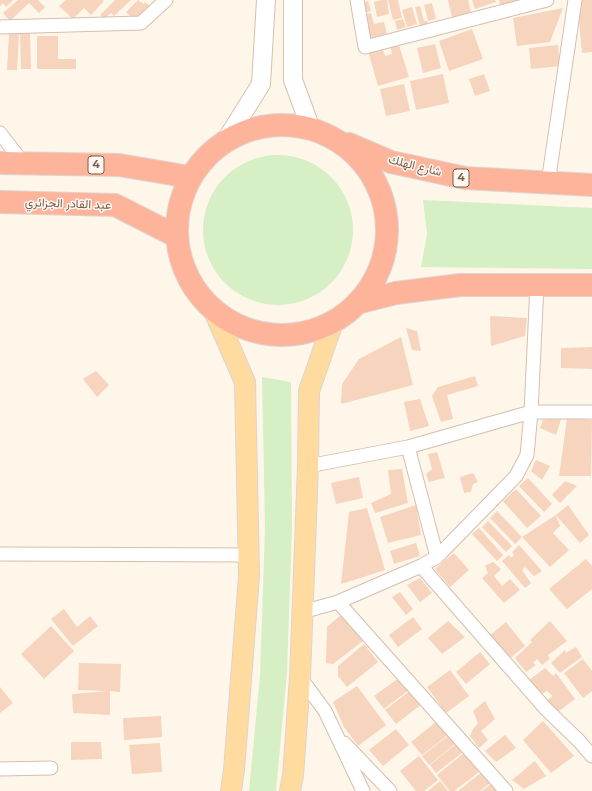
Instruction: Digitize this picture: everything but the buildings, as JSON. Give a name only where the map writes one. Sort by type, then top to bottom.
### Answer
[{"type":"highway","points":[[284,124],[311,128],[337,140],[361,160],[378,186],[386,216],[385,248],[375,278],[357,303],[333,322],[303,333],[271,335],[241,327],[214,311],[197,292],[184,270],[176,236],[180,201],[190,177],[206,156],[226,140],[254,128],[284,124]]},
{"type":"highway","name":"شارع الهلك","points":[[337,140],[391,162],[465,178],[592,185]]},
{"type":"highway","name":"4","points":[[0,163],[119,165],[190,177]]},
{"type":"highway","name":"عبد القادر الجزائري","points":[[0,202],[116,205],[176,236]]},
{"type":"highway","points":[[357,303],[396,293],[460,285],[592,285]]},
{"type":"main road","points":[[226,140],[261,84],[266,0]]},
{"type":"main road","points":[[293,0],[293,80],[311,128]]},
{"type":"main road","points":[[214,311],[245,382],[248,584],[234,770],[231,791]]},
{"type":"main road","points":[[290,791],[293,776],[300,677],[308,466],[309,391],[333,322]]},
{"type":"street","points":[[0,27],[141,23],[166,0]]},
{"type":"street","points":[[357,0],[365,46],[547,0]]},
{"type":"street","points":[[548,182],[575,0]]},
{"type":"street","points":[[0,133],[22,163]]},
{"type":"street","points":[[302,612],[338,602],[421,566],[437,557],[516,476],[527,455],[531,412],[538,285]]},
{"type":"street","points":[[308,466],[408,446],[531,412],[592,412]]},
{"type":"street","points":[[408,446],[437,557]]},
{"type":"street","points":[[0,554],[248,555]]},
{"type":"street","points":[[421,566],[545,708],[580,742],[592,756]]},
{"type":"street","points":[[338,602],[506,791]]},
{"type":"street","points":[[300,677],[325,711],[363,791]]},
{"type":"street","points":[[336,734],[390,791]]},
{"type":"street","points":[[0,769],[51,768]]},
{"type":"green space","points":[[271,155],[285,155],[300,158],[313,164],[326,172],[336,182],[350,208],[353,230],[352,245],[347,259],[336,278],[326,288],[300,302],[285,305],[271,305],[256,302],[243,296],[230,288],[220,278],[206,252],[203,237],[203,223],[206,208],[212,195],[220,182],[230,172],[256,158]]},
{"type":"green space","points":[[423,200],[592,208],[592,269],[421,267],[427,234]]},
{"type":"green space","points":[[262,377],[291,382],[292,528],[287,673],[276,791],[249,791],[260,676],[265,528]]}]
